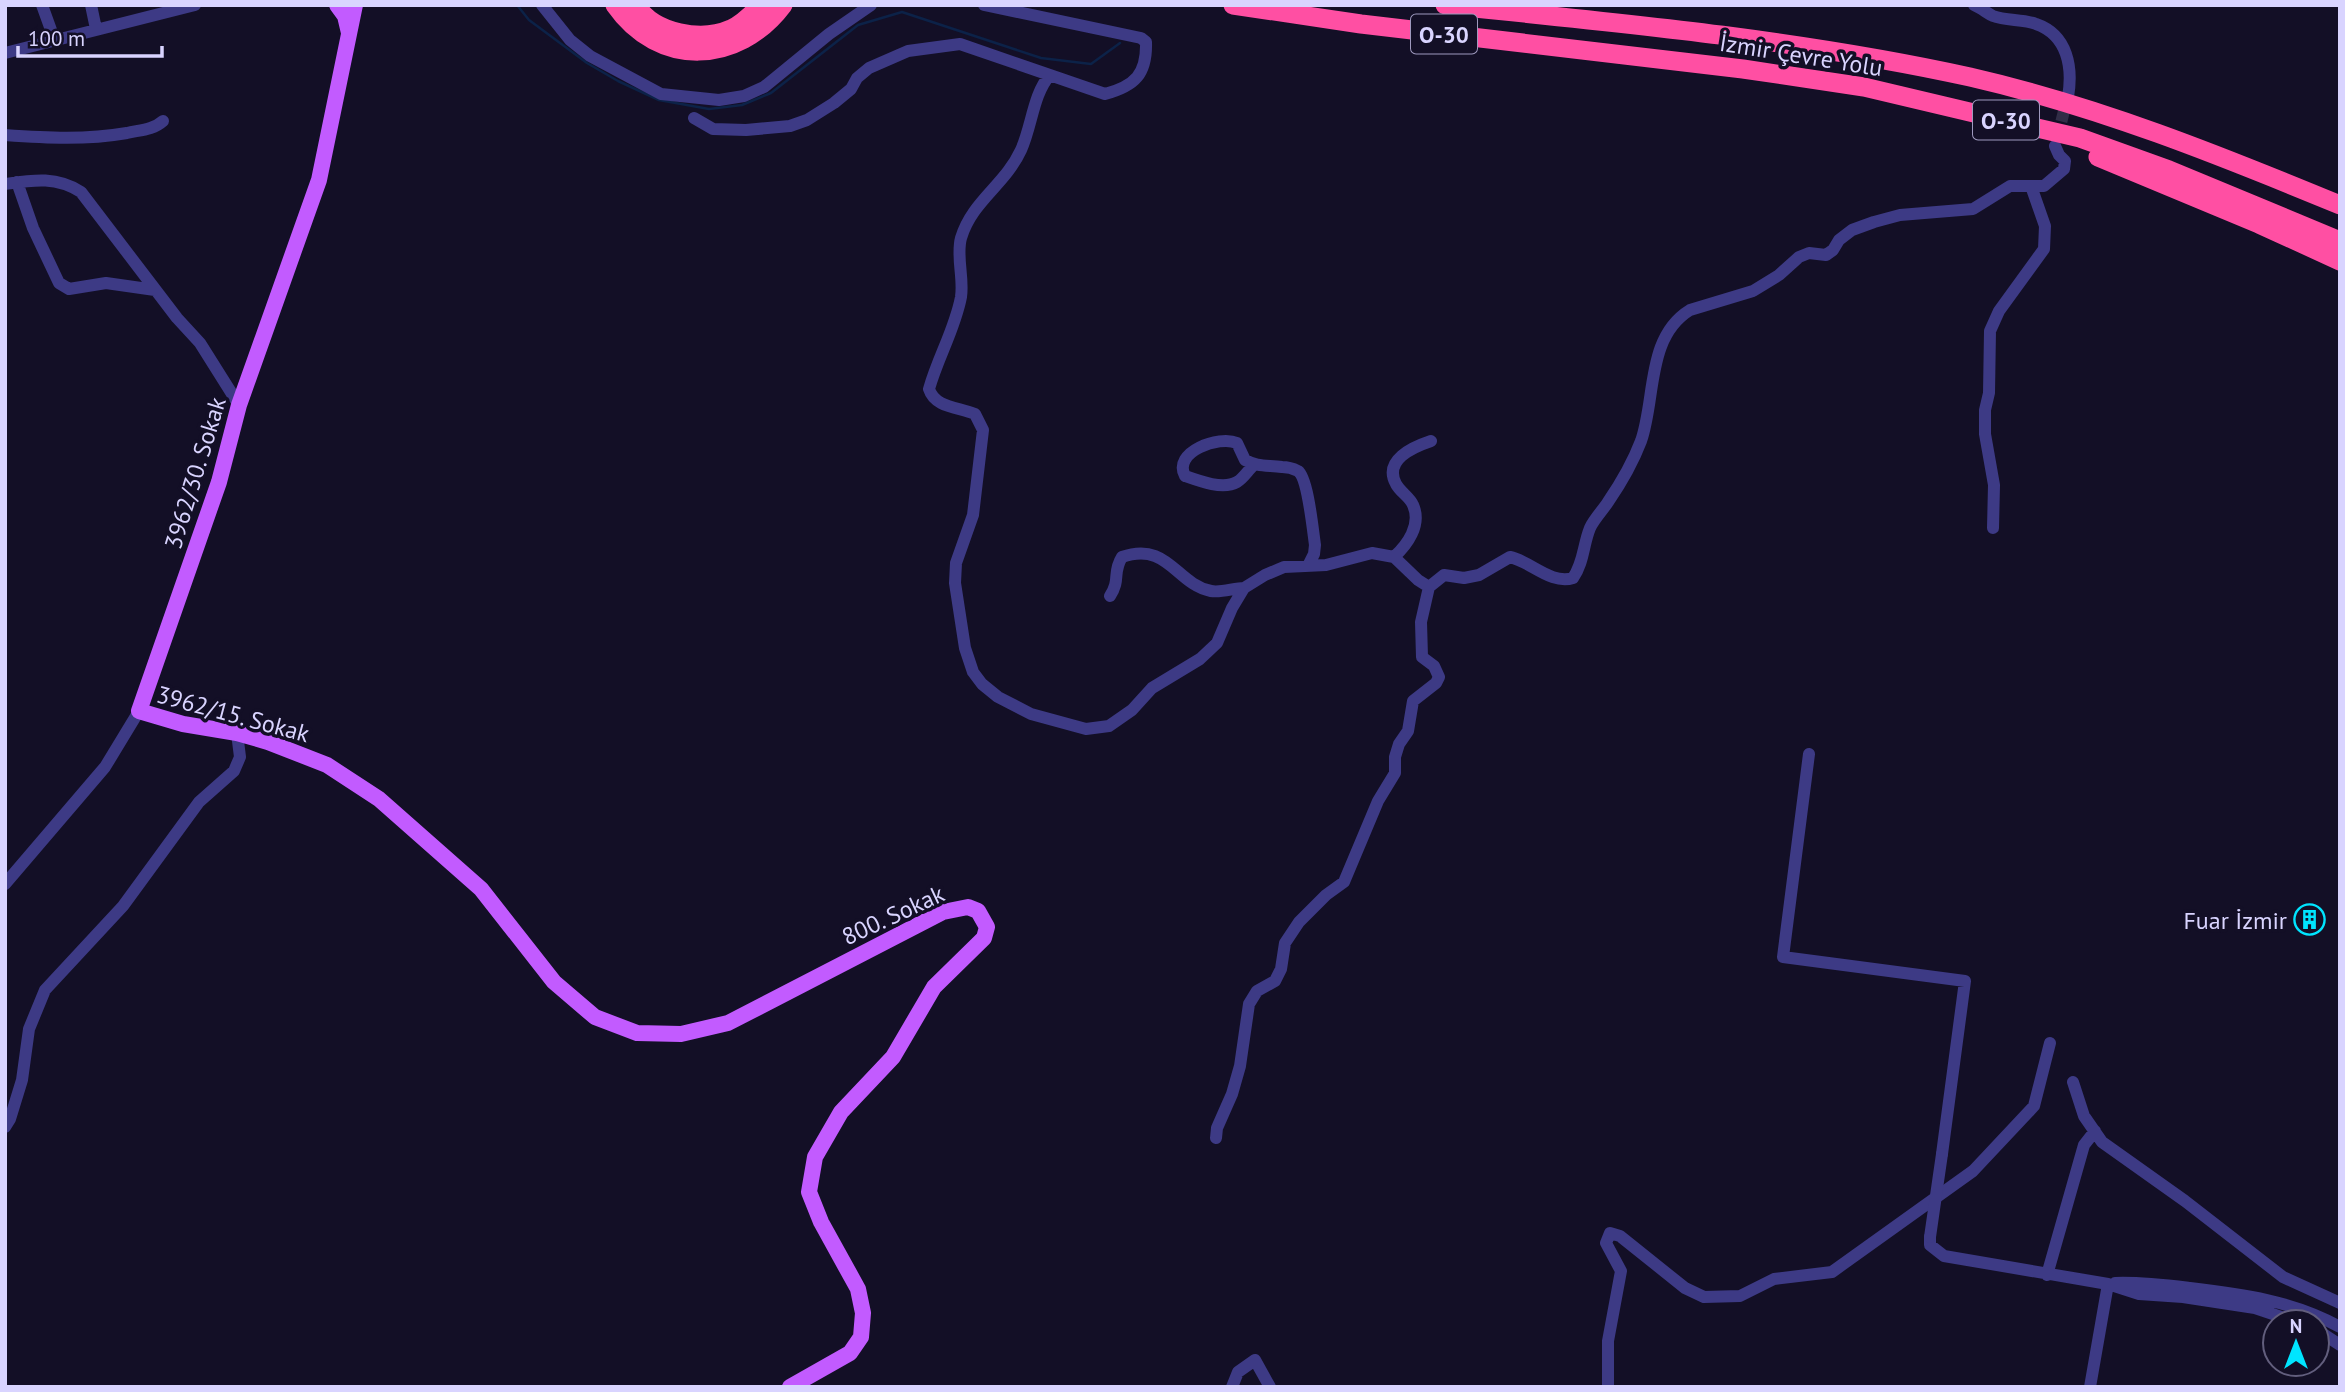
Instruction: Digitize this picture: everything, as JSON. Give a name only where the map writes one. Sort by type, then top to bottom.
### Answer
[{"type":"highway","points":[[615,5],[633,26],[652,39],[669,47],[697,51],[723,49],[744,40],[766,25],[783,5]]},
{"type":"highway","points":[[636,5],[648,18],[668,29],[706,35],[732,29],[761,5]]},
{"type":"highway","name":"İzmir Çevre Yolu","points":[[1233,5],[1374,25],[1743,69],[1864,87],[2093,143],[2235,196],[2340,241]]},
{"type":"highway","name":"İzmir Çevre Yolu","points":[[1445,5],[1699,32],[1970,77],[2146,129],[2340,205]]},
{"type":"highway","points":[[1469,5],[1502,11]]},
{"type":"highway","points":[[1969,111],[2076,148],[2259,224],[2340,261]]},
{"type":"main road","points":[[337,5],[345,16],[350,36]]},
{"type":"main road","name":"3962/30. Sokak","points":[[139,711],[219,482],[239,405],[319,180],[355,5]]},
{"type":"main road","name":"3962/15. Sokak","points":[[139,711],[183,724],[237,733],[327,765],[379,799],[481,889]]},
{"type":"main road","name":"800. Sokak","points":[[481,889],[554,982],[595,1017],[637,1033],[681,1034],[727,1023],[943,912],[968,907],[978,911],[984,919],[987,927],[984,938],[934,987],[893,1057],[841,1112],[815,1157],[809,1192],[821,1222],[858,1289],[863,1313],[861,1337],[850,1353],[790,1387]]},
{"type":"street","points":[[42,5],[55,41]]},
{"type":"street","points":[[91,5],[96,29]]},
{"type":"street","points":[[5,53],[96,29],[145,11],[195,5]]},
{"type":"street","points":[[542,5],[570,40],[590,56],[662,94],[719,100],[744,96],[764,87],[829,34],[871,5]]},
{"type":"street","points":[[695,118],[713,129],[746,130],[790,126],[807,120],[834,103],[851,89],[869,68],[908,51],[960,44],[1105,94],[1121,89],[1140,75],[1146,57],[1146,42],[1141,38],[984,5]]},
{"type":"street","points":[[1974,5],[1994,16],[2037,24],[2052,33],[2068,57],[2071,73],[2067,97]]},
{"type":"street","points":[[1050,75],[1042,87],[1032,123],[1014,164],[1003,180],[978,205],[961,239],[963,282],[960,300],[954,325],[929,389],[937,402],[975,414],[983,430],[973,515],[956,563],[955,583],[969,664],[982,684],[998,697],[1031,714],[1086,729],[1109,726],[1132,710],[1152,688],[1200,659],[1217,643],[1244,588]]},
{"type":"street","points":[[5,135],[99,138],[156,127],[163,121]]},
{"type":"street","points":[[1216,1138],[1217,1128],[1232,1094],[1240,1066],[1249,1004],[1257,992],[1275,981],[1281,969],[1285,943],[1299,922],[1326,895],[1344,883],[1366,825],[1395,773],[1395,757],[1399,744],[1408,731],[1413,701],[1436,683],[1439,677],[1433,666],[1422,657],[1421,622],[1429,587],[1444,575],[1464,578],[1479,575],[1510,557],[1523,560],[1557,580],[1573,578],[1584,555],[1590,528],[1615,493],[1642,439],[1653,373],[1663,340],[1681,315],[1753,291],[1779,275],[1798,257],[1809,253],[1826,255],[1852,230],[1900,215],[1973,209],[2010,186],[2044,186],[2064,169],[2065,160],[2055,146]]},
{"type":"street","points":[[155,290],[106,283],[69,289],[59,283],[11,183],[45,179],[69,184],[81,192],[155,290],[200,343],[239,405]]},
{"type":"street","points":[[1993,528],[1994,485],[1985,434],[1990,331],[1999,311],[2044,249],[2045,226],[2031,186]]},
{"type":"street","points":[[1254,465],[1238,481],[1231,484],[1202,481],[1185,476],[1182,471],[1183,464],[1196,448],[1213,441],[1228,439],[1237,443],[1244,460],[1254,465],[1298,471],[1303,478],[1315,545],[1308,566]]},
{"type":"street","points":[[1394,557],[1406,546],[1416,517],[1413,503],[1395,483],[1393,472],[1399,457],[1413,447],[1431,441]]},
{"type":"street","points":[[1110,596],[1117,585],[1116,566],[1122,557],[1141,552],[1150,553],[1200,587],[1213,592],[1244,588],[1284,567],[1326,565],[1372,553],[1394,557],[1429,587]]},
{"type":"street","name":"3962/30. Sokak","points":[[5,884],[105,768],[139,711]]},
{"type":"street","points":[[5,1127],[22,1080],[29,1029],[45,990],[123,906],[199,802],[234,771],[240,757],[237,733]]},
{"type":"street","points":[[1809,754],[1783,957],[1965,981],[1930,1245],[1944,1256],[2108,1284],[2139,1294],[2183,1297],[2261,1310]]},
{"type":"street","points":[[1608,1387],[1608,1341],[1621,1271],[1606,1243],[1610,1233],[1620,1236],[1685,1288],[1704,1297],[1740,1296],[1773,1279],[1832,1272],[1973,1171],[2034,1106],[2050,1043]]},
{"type":"street","points":[[2073,1082],[2084,1116],[2102,1142],[2185,1201],[2283,1277],[2340,1303]]},
{"type":"street","points":[[2047,1275],[2084,1145],[2095,1131]]},
{"type":"street","points":[[2108,1284],[2138,1282],[2246,1294],[2314,1312],[2340,1327]]},
{"type":"street","points":[[2090,1387],[2108,1284]]},
{"type":"street","points":[[1232,1387],[1238,1372],[1255,1360],[1270,1387]]},
{"type":"waterway","points":[[517,5],[529,20],[587,63],[618,81],[659,100],[709,109],[742,105],[771,93],[858,25],[902,12],[1041,58],[1091,64],[1120,43]]},
{"type":"tunnel","points":[[2057,139],[2067,99]]},
{"type":"place","name":"Fuar İzmir","points":[[2310,920]]}]
